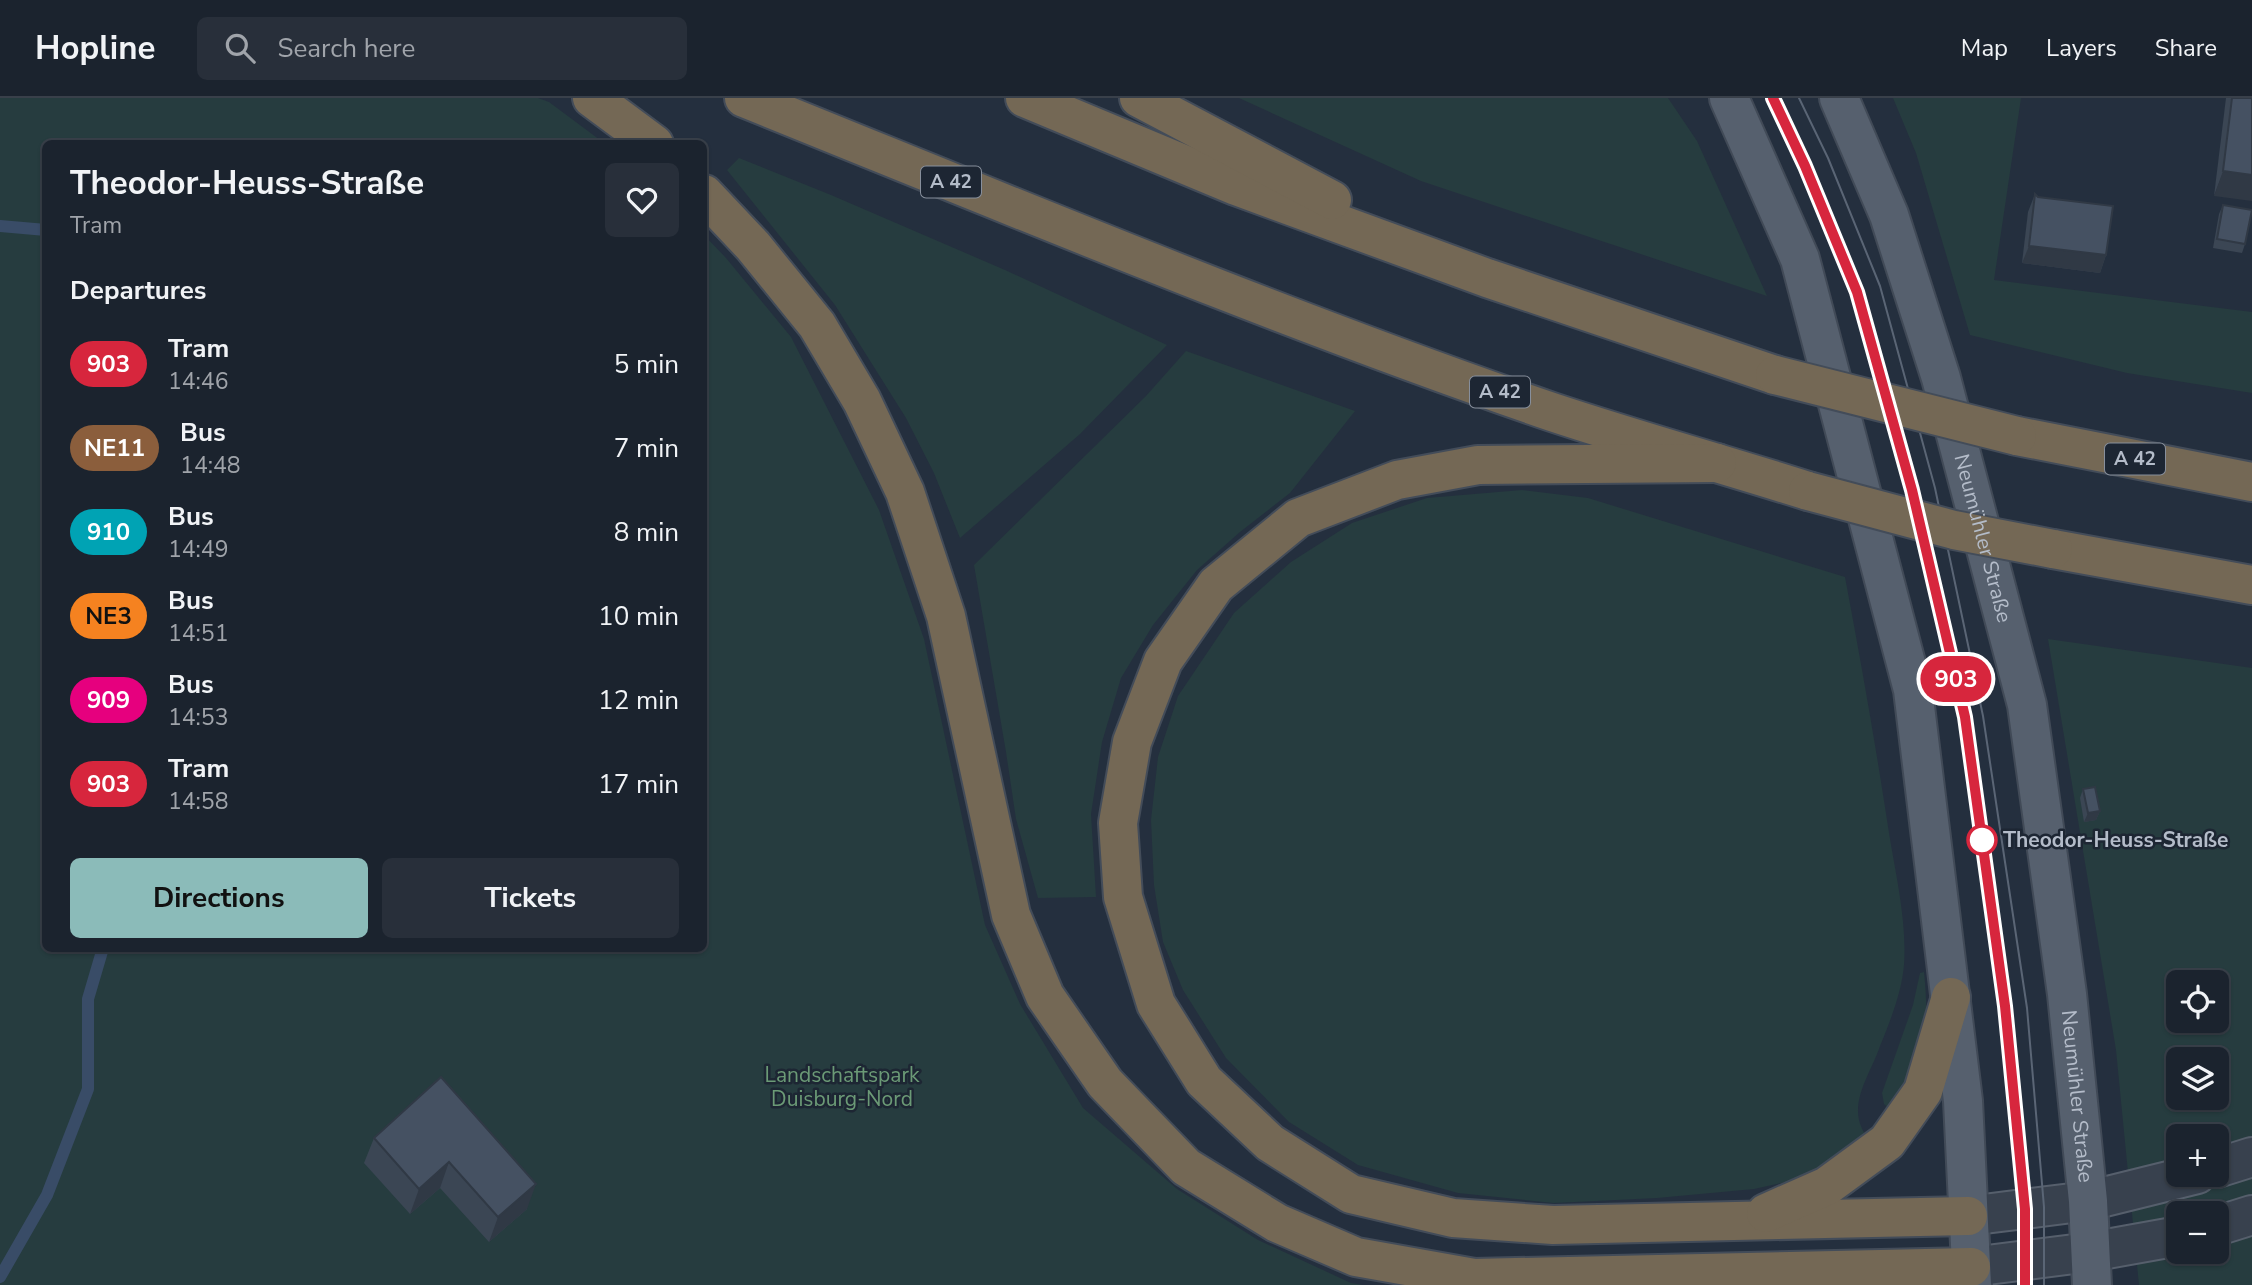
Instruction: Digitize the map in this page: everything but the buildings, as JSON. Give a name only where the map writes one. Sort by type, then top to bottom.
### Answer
[{"type":"highway","points":[[592,98],[649,140]]},
{"type":"highway","name":"A 42","points":[[744,98],[1158,265],[1553,412],[1808,491],[1954,530],[2252,584]]},
{"type":"highway","name":"A 42","points":[[1025,98],[1248,174],[1487,278],[1775,375],[2017,436],[2252,482]]},
{"type":"highway","points":[[1139,98],[1248,174]]},
{"type":"highway","points":[[707,197],[753,246],[817,326],[862,401],[905,492],[946,616],[1011,915],[1045,996],[1105,1083],[1186,1167],[1277,1223],[1356,1257],[1474,1278],[1971,1276]]},
{"type":"highway","points":[[1717,463],[1479,465],[1397,480],[1298,518],[1216,585],[1163,661],[1132,742],[1118,823],[1123,897],[1156,1004],[1204,1082],[1270,1143],[1351,1194],[1453,1218],[1553,1225],[1968,1216]]},
{"type":"highway","points":[[1748,1221],[1827,1186],[1888,1142],[1923,1091],[1951,997]]},
{"type":"main road","points":[[1729,98],[1800,260],[1913,690],[1963,1101],[1971,1276]]},
{"type":"main road","name":"Neumühler Straße","points":[[1839,98],[1889,215],[1941,378],[2027,705],[2067,994],[2088,1202],[2091,1269]]},
{"type":"street","points":[[2229,1164],[2252,1157]]},
{"type":"street","points":[[1968,1216],[2088,1202],[2166,1182]]},
{"type":"street","points":[[2229,1222],[2252,1215]]},
{"type":"street","points":[[1971,1276],[2091,1269],[2166,1241]]},
{"type":"green space","name":"Landschaftspark Duisburg-Nord","points":[[0,98],[538,98],[549,102],[600,140],[42,140],[42,952],[707,952],[707,238],[791,337],[879,510],[924,639],[985,925],[1020,1004],[1083,1108],[1177,1189],[1258,1240],[1351,1283],[1363,1285],[0,1285]]},
{"type":"green space","points":[[1239,98],[1668,98],[1697,141],[1767,296],[1421,181]]},
{"type":"green space","points":[[1893,98],[2021,98],[1994,280],[2252,312],[2252,393],[2127,373],[1970,335],[1916,153]]},
{"type":"green space","points":[[739,158],[1005,270],[1167,345],[1080,434],[960,538],[934,473],[906,418],[835,305],[727,170]]},
{"type":"green space","points":[[1186,351],[1355,411],[1290,493],[1197,570],[1153,625],[1121,678],[1102,742],[1091,814],[1096,897],[1038,898],[1016,819],[974,565],[1146,396]]},
{"type":"green space","points":[[1522,490],[1588,498],[1845,577],[1900,899],[1905,949],[1901,985],[1895,1006],[1863,1086],[1859,1103],[1860,1123],[1869,1141],[1809,1177],[1754,1189],[1657,1198],[1554,1203],[1458,1193],[1358,1165],[1289,1122],[1226,1058],[1183,990],[1163,942],[1154,885],[1151,820],[1158,757],[1178,696],[1234,613],[1291,562],[1352,523],[1427,498]]},
{"type":"green space","points":[[2048,639],[2252,668],[2252,1285],[2139,1285],[2116,1050]]},
{"type":"green space","points":[[1924,972],[1926,1008],[1923,1043],[1916,1066],[1892,1111],[1884,1104],[1882,1093],[1913,1005],[1920,973]]},
{"type":"waterway","points":[[0,226],[42,230]]},
{"type":"waterway","points":[[0,1277],[47,1195],[88,1089],[88,999],[102,952]]},
{"type":"tram line","points":[[1773,98],[1805,166],[1857,292],[1912,490],[1965,717],[2005,1006],[2025,1209],[2025,1285]]},
{"type":"tram line","name":"903","points":[[1773,98],[1805,166],[1857,292],[1912,490],[1965,717],[2005,1006],[2025,1209],[2025,1285]]},
{"type":"tram line","points":[[1799,98],[1828,158],[1880,286],[1935,488],[1983,716],[2027,1008],[2044,1207],[2044,1285]]},
{"type":"place","name":"Theodor-Heuss-Straße","points":[[1982,840]]}]
